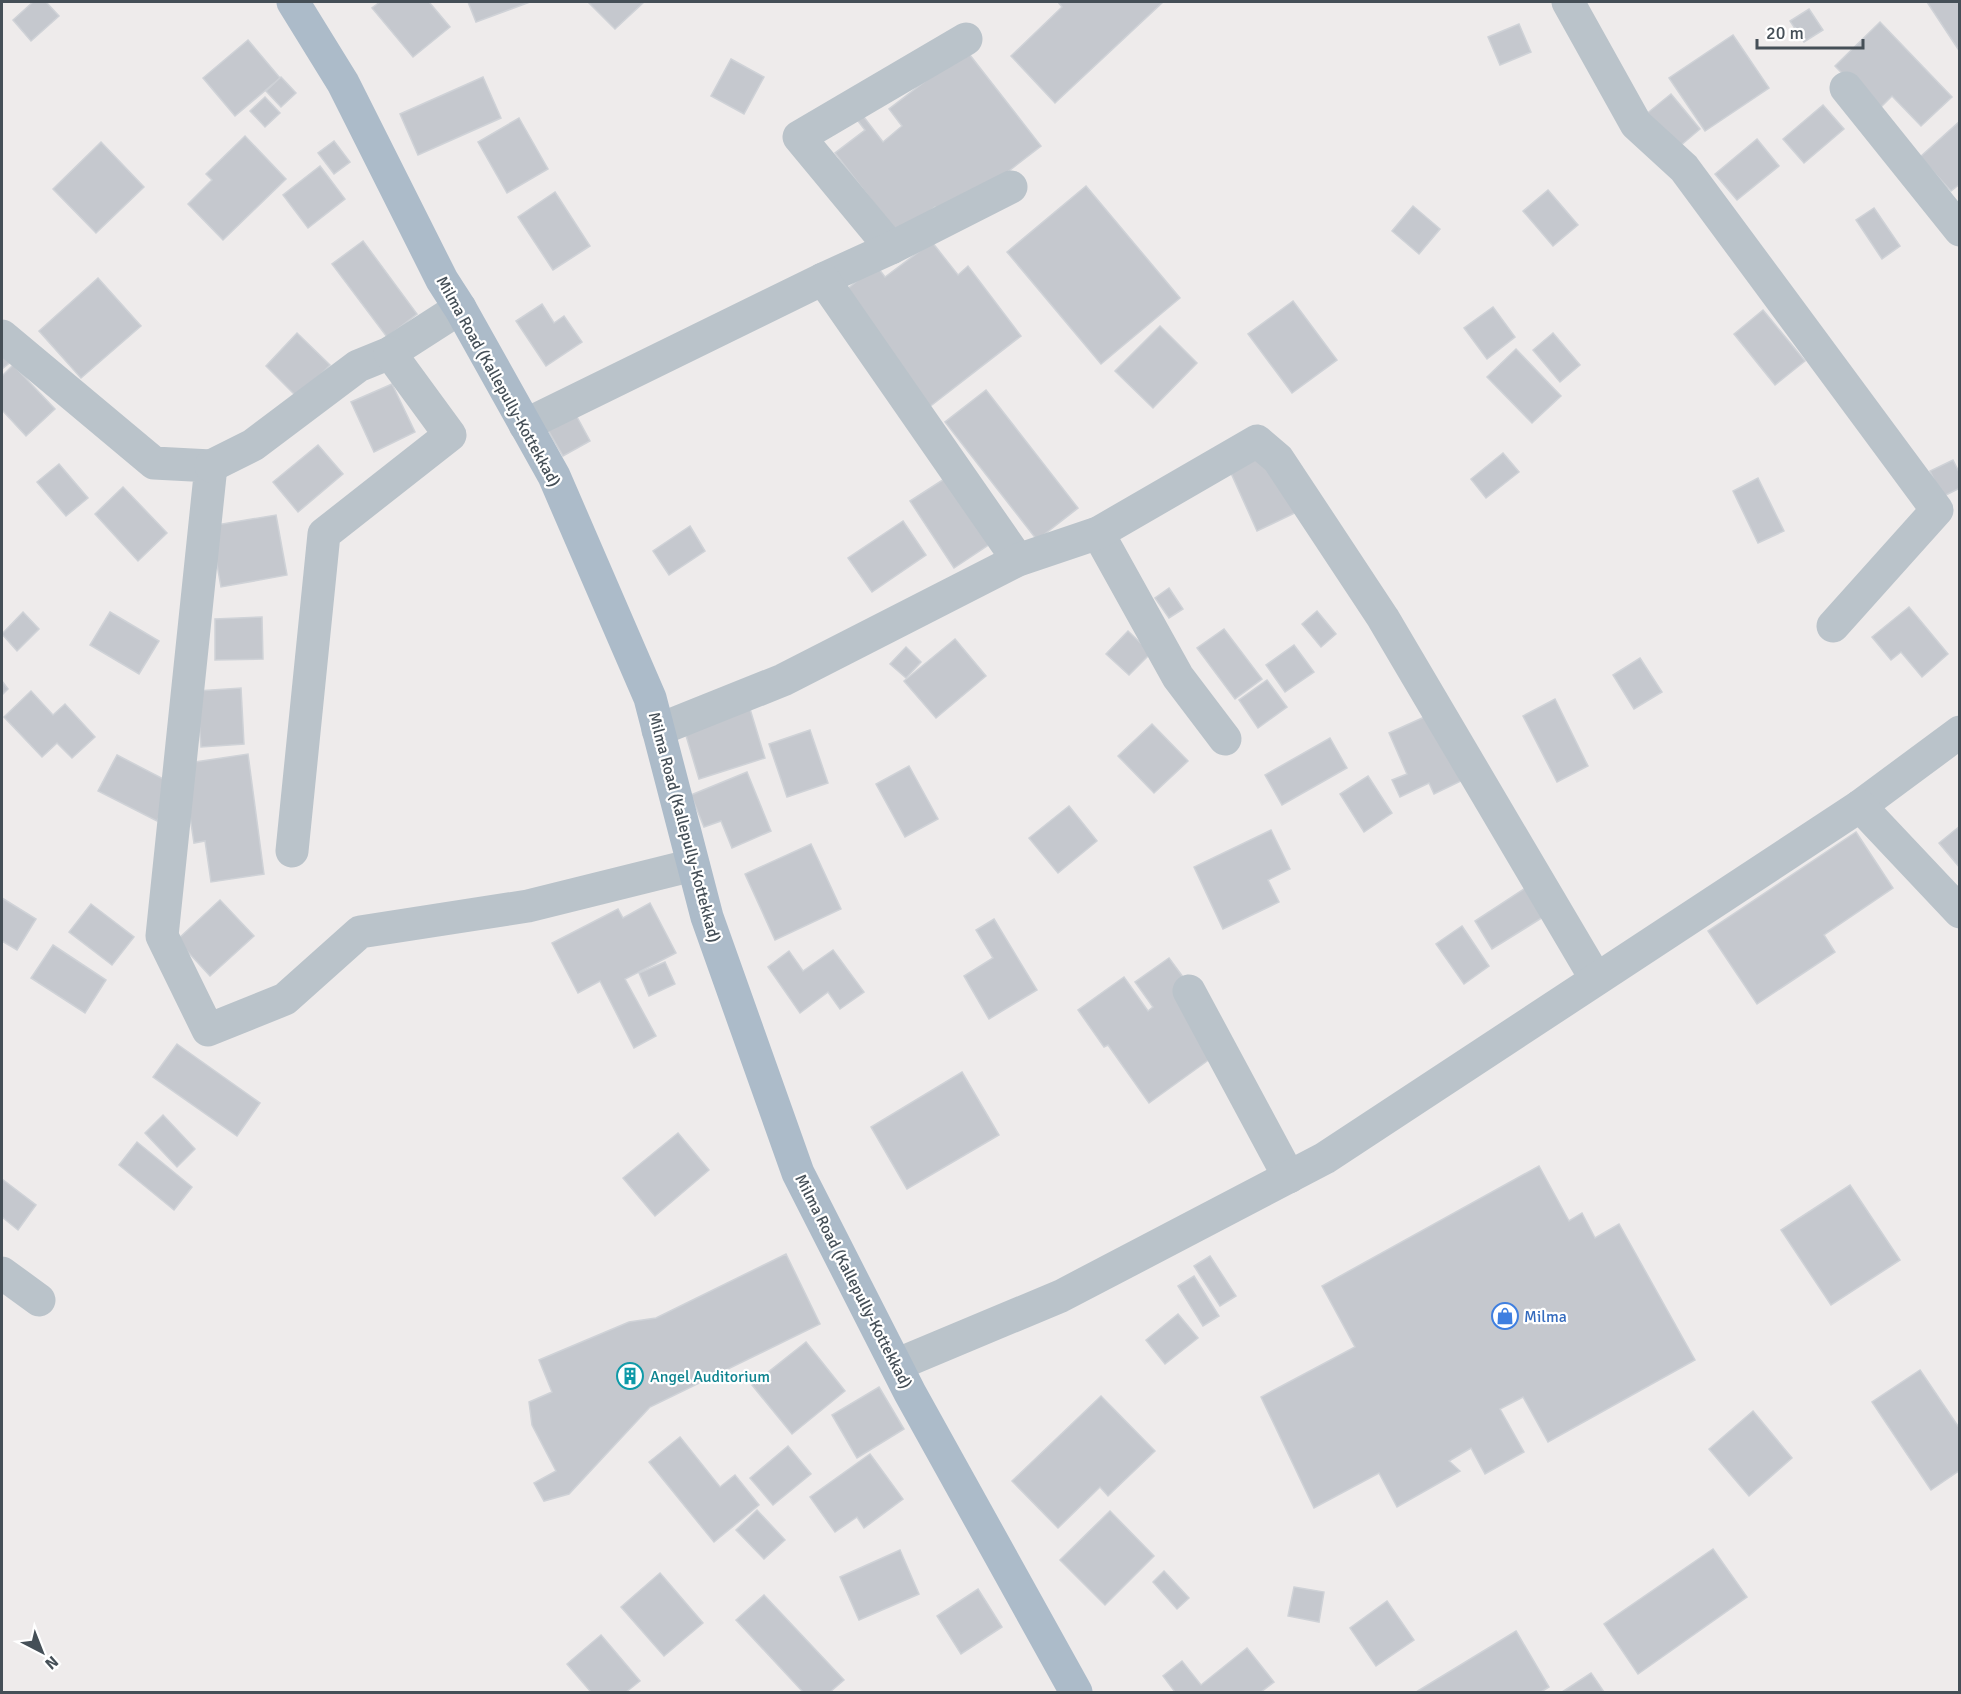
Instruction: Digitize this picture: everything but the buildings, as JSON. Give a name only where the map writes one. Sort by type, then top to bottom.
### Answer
[{"type":"main road","name":"Milma Road (Kallepully-Kottekkad)","points":[[293,2],[343,83],[442,280],[554,476],[650,698],[706,917],[798,1173],[896,1365],[1077,1692]]},
{"type":"street","points":[[1568,2],[1636,124],[1684,168],[1948,502],[1833,626]]},
{"type":"street","points":[[891,248],[798,137],[966,39]]},
{"type":"street","points":[[1846,88],[1959,230]]},
{"type":"street","points":[[525,425],[891,248],[1011,187]]},
{"type":"street","points":[[823,279],[1018,560]]},
{"type":"street","points":[[2,336],[154,463],[211,465],[253,445],[358,366],[390,353],[460,308]]},
{"type":"street","points":[[292,851],[324,534],[450,435],[390,353]]},
{"type":"street","points":[[658,730],[783,680],[1018,560],[1098,533],[1257,441],[1278,459],[1383,618],[1596,979]]},
{"type":"street","points":[[211,465],[162,936],[208,1030],[285,999],[360,932],[528,906],[693,865]]},
{"type":"street","points":[[1098,533],[1178,677],[1225,739]]},
{"type":"street","points":[[896,1365],[1061,1296],[1325,1158],[1860,806],[1959,732]]},
{"type":"street","points":[[1860,806],[1959,912]]},
{"type":"street","points":[[1189,991],[1289,1177]]},
{"type":"street","points":[[2,1273],[39,1300]]},
{"type":"place","name":"Milma","points":[[1505,1316]]},
{"type":"place","name":"Angel Auditorium","points":[[630,1376]]}]
